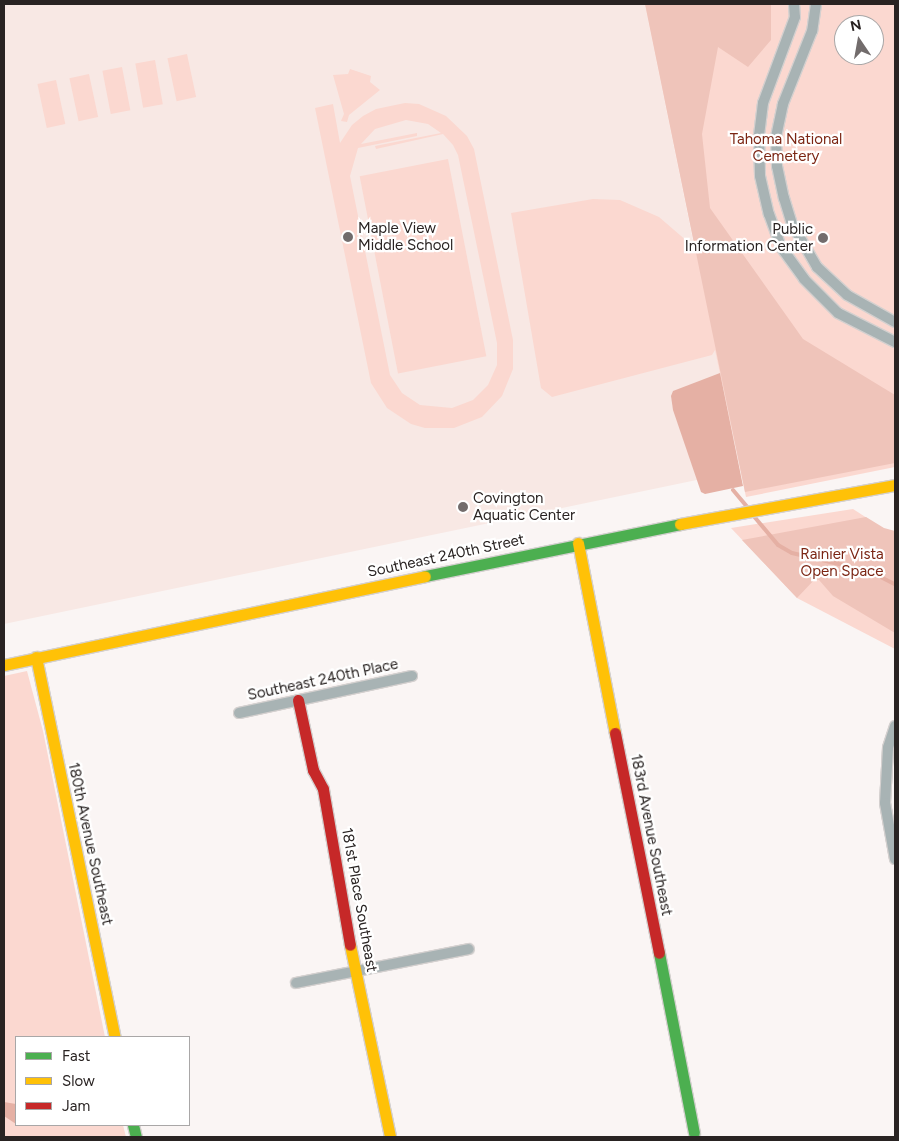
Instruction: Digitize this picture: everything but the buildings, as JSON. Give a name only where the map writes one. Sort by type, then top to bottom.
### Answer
[{"type":"street","points":[[794,4],[795,17],[763,103],[759,135],[760,176],[768,214],[781,247],[804,279],[838,313],[895,342]]},
{"type":"street","points":[[816,4],[812,31],[783,104],[776,137],[777,166],[784,198],[792,224],[817,267],[847,295],[895,322]]},
{"type":"street","name":"Southeast 240th Street","points":[[4,665],[578,543],[895,485]]},
{"type":"street","name":"183rd Avenue Southeast","points":[[578,543],[694,1133]]},
{"type":"street","name":"180th Avenue Southeast","points":[[36,657],[115,1036]]},
{"type":"street","name":"Southeast 240th Place","points":[[239,713],[412,676]]},
{"type":"street","name":"181st Place Southeast","points":[[298,700],[313,770],[323,789],[339,873],[339,894],[390,1137]]},
{"type":"street","points":[[895,726],[888,748],[891,782],[888,822],[895,860]]},
{"type":"street","points":[[296,983],[469,949]]},
{"type":"shaded area","name":"Maple View Middle School","points":[[4,4],[645,4],[740,471],[4,624]]},
{"type":"shaded area","points":[[720,373],[743,486],[705,494],[701,492],[673,410],[671,396],[673,391]]},
{"type":"shaded area","points":[[4,1102],[15,1104],[15,1123],[4,1116]]},
{"type":"green space","name":"Tahoma National Cemetery","points":[[645,4],[895,4],[895,467],[746,497],[715,350],[712,355],[552,397],[541,388],[511,213],[593,199],[620,200],[659,217],[695,248]]},
{"type":"green space","points":[[645,4],[771,4],[771,40],[748,67],[718,47],[702,134],[710,208],[803,339],[895,395],[895,463],[745,492]]},
{"type":"green space","points":[[187,54],[196,97],[177,101],[167,58]]},
{"type":"green space","points":[[155,60],[163,104],[143,108],[135,63]]},
{"type":"green space","points":[[122,67],[130,110],[111,114],[102,71]]},
{"type":"green space","points":[[350,69],[371,76],[370,82],[380,90],[349,115],[347,122],[341,121],[344,114],[333,75],[348,74]]},
{"type":"green space","points":[[89,74],[98,117],[79,121],[69,78]]},
{"type":"green space","points":[[56,80],[65,124],[47,128],[37,84]]},
{"type":"green space","points":[[405,103],[419,104],[446,116],[467,136],[474,149],[513,340],[513,369],[502,396],[482,417],[454,428],[425,428],[411,424],[387,408],[371,383],[315,108],[333,104],[340,143],[352,125],[376,109]],"holes":[[[406,120],[428,124],[441,133],[375,146],[376,149],[443,134],[453,145],[458,155],[497,343],[497,365],[488,385],[473,400],[452,408],[420,405],[402,393],[390,375],[350,176],[358,148],[417,136],[417,133],[361,144],[375,129]]]},
{"type":"green space","points":[[448,159],[486,356],[398,373],[360,176]]},
{"type":"green space","name":"Rainier Vista Open Space","points":[[853,509],[895,536],[895,649],[797,598],[731,528]]},
{"type":"green space","name":"Rainier Vista Open Space","points":[[866,517],[884,528],[895,531],[895,633],[833,596],[819,580],[815,579],[797,598],[742,540]]},
{"type":"green space","points":[[27,671],[43,731],[105,1036],[15,1036],[15,1126],[123,1126],[126,1137],[4,1137],[4,676]]},
{"type":"waterway","points":[[733,490],[748,508]]},
{"type":"waterway","points":[[752,514],[778,545],[792,553],[869,571],[895,584]]},
{"type":"traffic: fast","points":[[425,576],[680,524]]},
{"type":"traffic: fast","points":[[659,953],[694,1133]]},
{"type":"traffic: fast","points":[[133,1126],[136,1137]]},
{"type":"traffic: slow","points":[[680,524],[895,485]]},
{"type":"traffic: slow","points":[[578,543],[615,733]]},
{"type":"traffic: slow","points":[[4,665],[425,576]]},
{"type":"traffic: slow","points":[[36,657],[115,1036]]},
{"type":"traffic: slow","points":[[350,945],[390,1137]]},
{"type":"traffic: jam","points":[[298,700],[313,770],[323,789],[350,945]]},
{"type":"traffic: jam","points":[[615,733],[659,953]]},
{"type":"place","name":"Maple View Middle School","points":[[348,237]]},
{"type":"place","name":"Public Information Center","points":[[823,238]]},
{"type":"place","name":"Covington Aquatic Center","points":[[463,507]]}]
